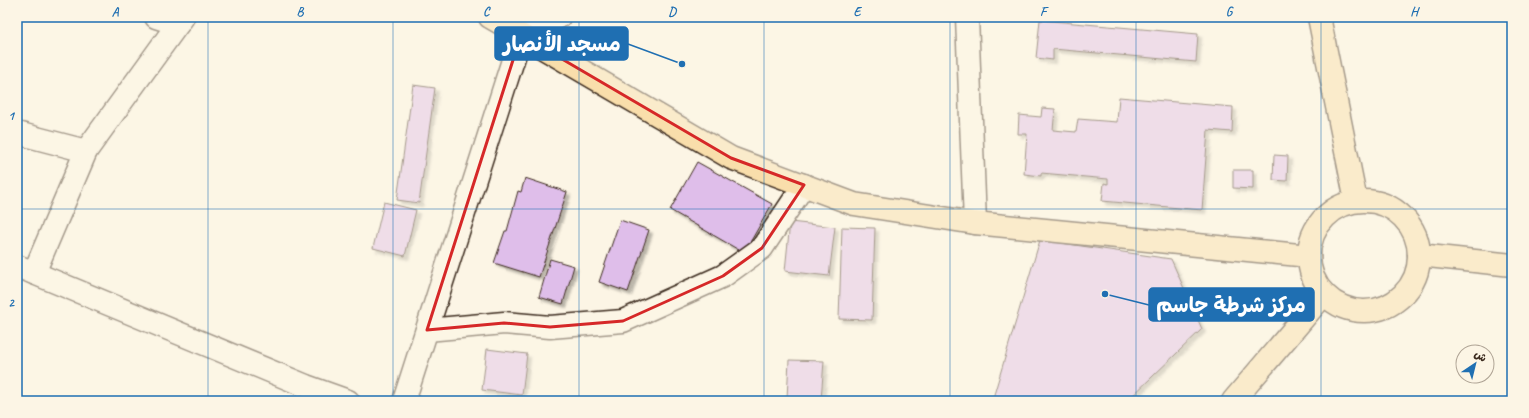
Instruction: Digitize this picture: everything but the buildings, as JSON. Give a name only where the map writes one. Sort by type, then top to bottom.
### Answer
[{"type":"main road","points":[[490,17],[731,158],[854,204],[975,223],[1309,256]]},
{"type":"main road","points":[[1319,17],[1356,201]]},
{"type":"main road","points":[[1356,201],[1380,203],[1397,212],[1410,226],[1415,236],[1419,255],[1416,275],[1406,292],[1392,304],[1373,310],[1354,310],[1340,306],[1324,294],[1314,278],[1309,256],[1312,238],[1323,219],[1338,207],[1356,201]]},
{"type":"main road","points":[[1419,255],[1512,265]]},
{"type":"main road","points":[[1233,401],[1324,294]]},
{"type":"street","points":[[156,17],[180,20],[86,150],[25,269],[306,393],[348,401]]},
{"type":"street","points":[[404,401],[521,35],[560,17]]},
{"type":"street","points":[[967,17],[975,223]]},
{"type":"street","points":[[17,133],[86,150]]},
{"type":"street","points":[[427,330],[504,323],[550,327],[623,321],[723,276],[762,248],[804,185]]},
{"type":"highlighted area","points":[[521,35],[731,158],[804,185],[762,248],[723,276],[623,321],[550,327],[504,323],[427,330]]},
{"type":"place","name":"مسجد الأنصار","points":[[682,64]]},
{"type":"place","name":"مركز شرطة جاسم","points":[[1105,294]]}]
